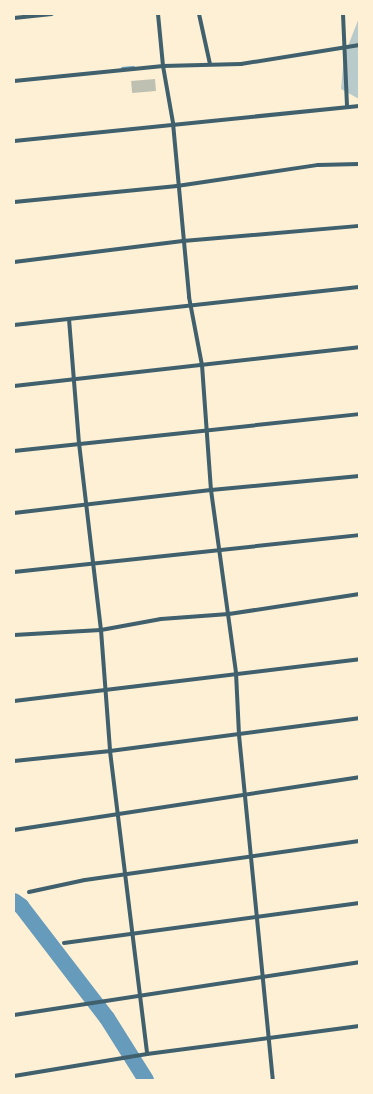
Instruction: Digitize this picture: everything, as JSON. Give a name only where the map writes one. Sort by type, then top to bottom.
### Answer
[{"type":"street","points":[[14,18],[52,14]]},
{"type":"street","points":[[158,14],[163,66],[173,124],[177,186],[191,305],[202,365],[211,490],[236,673],[239,735],[273,1080]]},
{"type":"street","points":[[199,14],[210,64]]},
{"type":"street","points":[[343,14],[347,106]]},
{"type":"street","points":[[14,81],[163,66],[241,64],[359,45]]},
{"type":"street","points":[[14,141],[347,106],[359,106]]},
{"type":"street","points":[[14,202],[177,186],[318,165],[359,164]]},
{"type":"street","points":[[14,262],[183,241],[359,226]]},
{"type":"street","points":[[14,325],[359,287]]},
{"type":"street","points":[[69,319],[79,443],[88,506],[101,630],[104,688],[110,751],[147,1054]]},
{"type":"street","points":[[14,386],[75,381],[359,347]]},
{"type":"street","points":[[14,451],[359,414]]},
{"type":"street","points":[[14,513],[88,506],[211,490],[359,476]]},
{"type":"street","points":[[14,572],[93,562],[359,535]]},
{"type":"street","points":[[14,635],[101,630],[161,619],[229,614],[359,594]]},
{"type":"street","points":[[14,701],[104,688],[359,659]]},
{"type":"street","points":[[14,761],[239,735],[359,718]]},
{"type":"street","points":[[14,830],[118,812],[359,777]]},
{"type":"street","points":[[29,892],[124,875],[359,841]]},
{"type":"street","points":[[64,943],[132,935],[359,903]]},
{"type":"street","points":[[14,1015],[359,962]]},
{"type":"street","points":[[14,1076],[147,1054],[359,1026]]},
{"type":"shaded area","points":[[359,18],[359,99],[341,89],[344,56]]},
{"type":"building","points":[[155,79],[156,91],[132,93],[131,81]]},
{"type":"waterway","points":[[122,68],[133,67]]},
{"type":"waterway","points":[[14,901],[21,906],[107,1018],[146,1080]]}]
